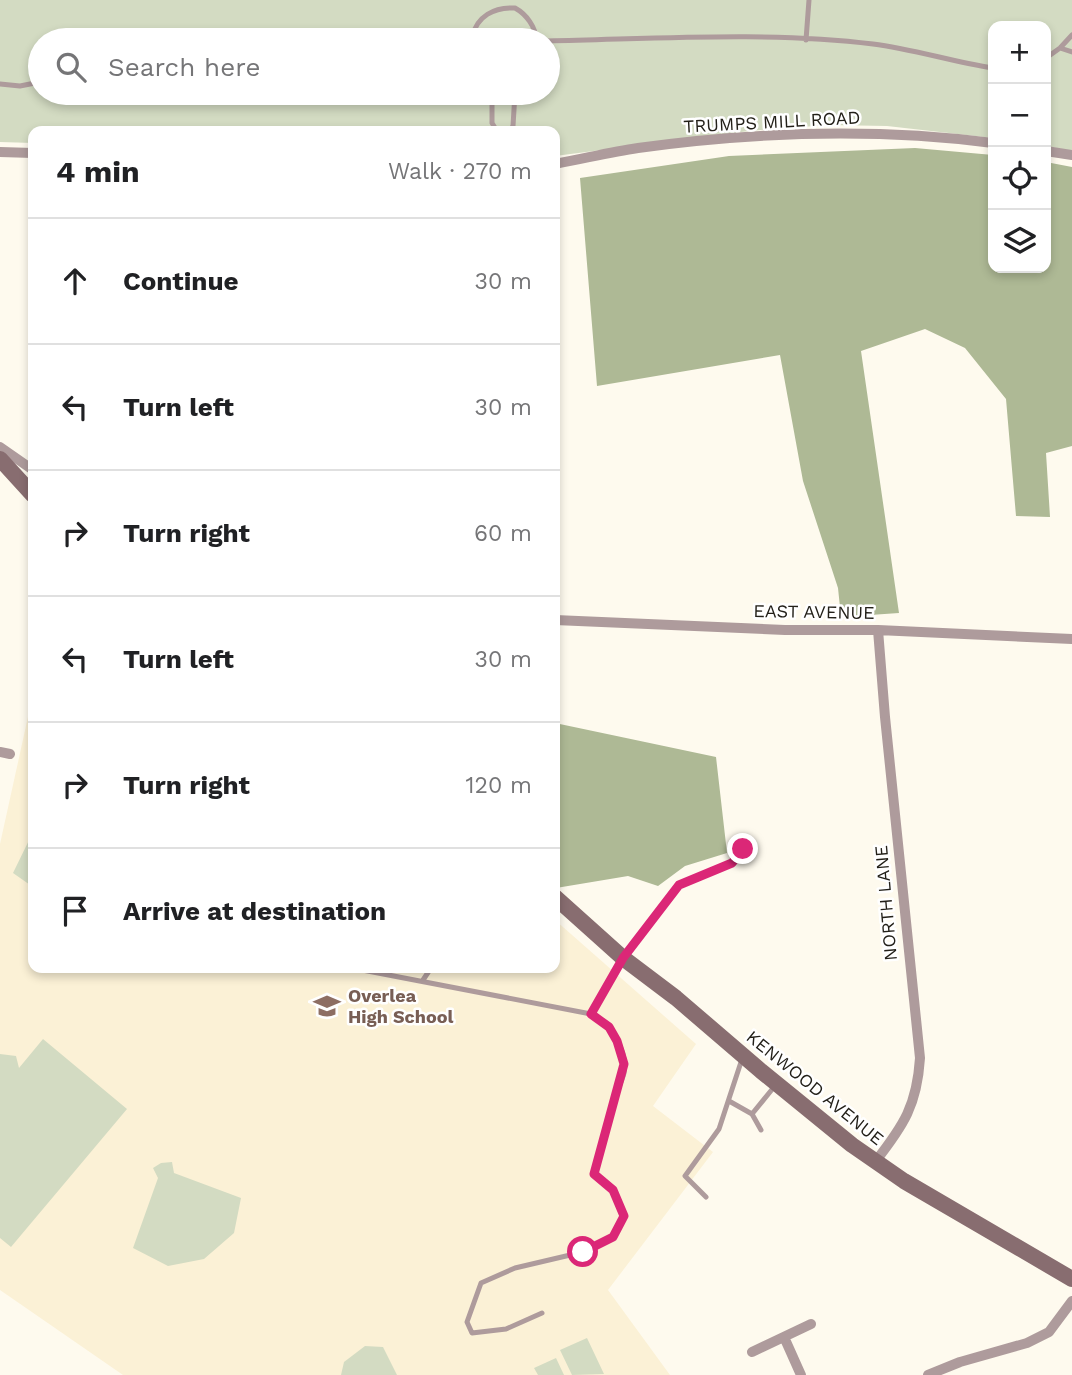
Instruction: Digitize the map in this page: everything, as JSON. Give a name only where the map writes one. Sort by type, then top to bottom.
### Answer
[{"type":"main road","points":[[0,459],[28,490]]},
{"type":"main road","name":"KENWOOD AVENUE","points":[[560,901],[623,958],[676,998],[776,1084],[875,1162],[1072,1279]]},
{"type":"street","name":"TRUMPS MILL ROAD","points":[[560,163],[638,148],[757,137],[852,133],[988,142]]},
{"type":"street","points":[[0,152],[28,153]]},
{"type":"street","points":[[1051,152],[1072,155]]},
{"type":"street","points":[[0,447],[28,467]]},
{"type":"street","name":"EAST AVENUE","points":[[560,620],[1072,639]]},
{"type":"street","name":"NORTH LANE","points":[[875,1162],[907,1117],[916,1089],[920,1058],[878,630]]},
{"type":"street","points":[[928,1375],[960,1362],[1027,1343],[1049,1332],[1072,1301]]},
{"type":"street","points":[[752,1352],[811,1324]]},
{"type":"street","points":[[784,1337],[802,1375]]},
{"type":"lane","points":[[505,0],[505,8]]},
{"type":"lane","points":[[806,40],[809,0]]},
{"type":"lane","points":[[475,28],[485,16],[505,8],[522,12],[533,28]]},
{"type":"lane","points":[[1051,54],[1072,35]]},
{"type":"lane","points":[[560,41],[707,38],[875,44],[988,67]]},
{"type":"lane","points":[[1060,48],[1072,52]]},
{"type":"lane","points":[[0,84],[28,84]]},
{"type":"lane","points":[[492,105],[494,126]]},
{"type":"lane","points":[[513,126],[514,105]]},
{"type":"lane","points":[[591,1014],[623,958],[679,885],[732,863],[743,849],[744,841]]},
{"type":"lane","points":[[390,973],[591,1014],[609,1027],[617,1041],[624,1064],[594,1174],[613,1190],[624,1216],[613,1237],[583,1252],[514,1268],[481,1283],[467,1322],[472,1333],[506,1329],[542,1313]]},
{"type":"lane","points":[[423,980],[428,973]]},
{"type":"lane","points":[[706,1197],[685,1176],[719,1129],[743,1056]]},
{"type":"lane","points":[[752,1114],[776,1084]]},
{"type":"lane","points":[[729,1101],[752,1114],[761,1130]]},
{"type":"shaded area","name":"Overlea High School","points":[[28,717],[28,973],[560,973],[560,924],[696,1044],[653,1106],[713,1152],[608,1290],[670,1375],[123,1375],[0,1290],[0,844]]},
{"type":"green space","points":[[0,0],[1072,0],[1072,151],[1051,147],[1051,21],[988,21],[988,137],[887,126],[828,125],[749,131],[560,155],[560,126],[28,126],[28,143],[0,142]]},
{"type":"green space","points":[[915,148],[988,155],[988,273],[1051,273],[1051,163],[1072,167],[1072,446],[1046,453],[1050,517],[1016,516],[1006,399],[965,348],[925,329],[861,351],[899,613],[841,617],[838,588],[803,481],[780,355],[597,386],[580,178],[729,156]]},
{"type":"green space","points":[[560,724],[716,757],[727,853],[685,866],[658,886],[628,876],[560,887]]},
{"type":"green space","points":[[28,842],[28,884],[13,873]]},
{"type":"green space","points":[[43,1039],[127,1109],[11,1247],[0,1238],[0,1054],[16,1056],[19,1068]]},
{"type":"green space","points":[[172,1162],[174,1173],[241,1198],[234,1233],[204,1259],[168,1266],[133,1248],[158,1178],[153,1168],[161,1163]]},
{"type":"green space","points":[[587,1338],[604,1374],[572,1375],[560,1350]]},
{"type":"green space","points":[[365,1346],[383,1347],[397,1375],[341,1375],[344,1362]]},
{"type":"green space","points":[[556,1358],[564,1375],[538,1375],[534,1368]]},
{"type":"place","name":"Overlea High School","points":[[327,1006]]},
{"type":"route","points":[[583,1252],[613,1237],[624,1216],[613,1190],[594,1174],[612,1102],[624,1073],[624,1064],[617,1041],[609,1027],[591,1014],[623,958],[679,885],[732,863],[743,849]]}]
